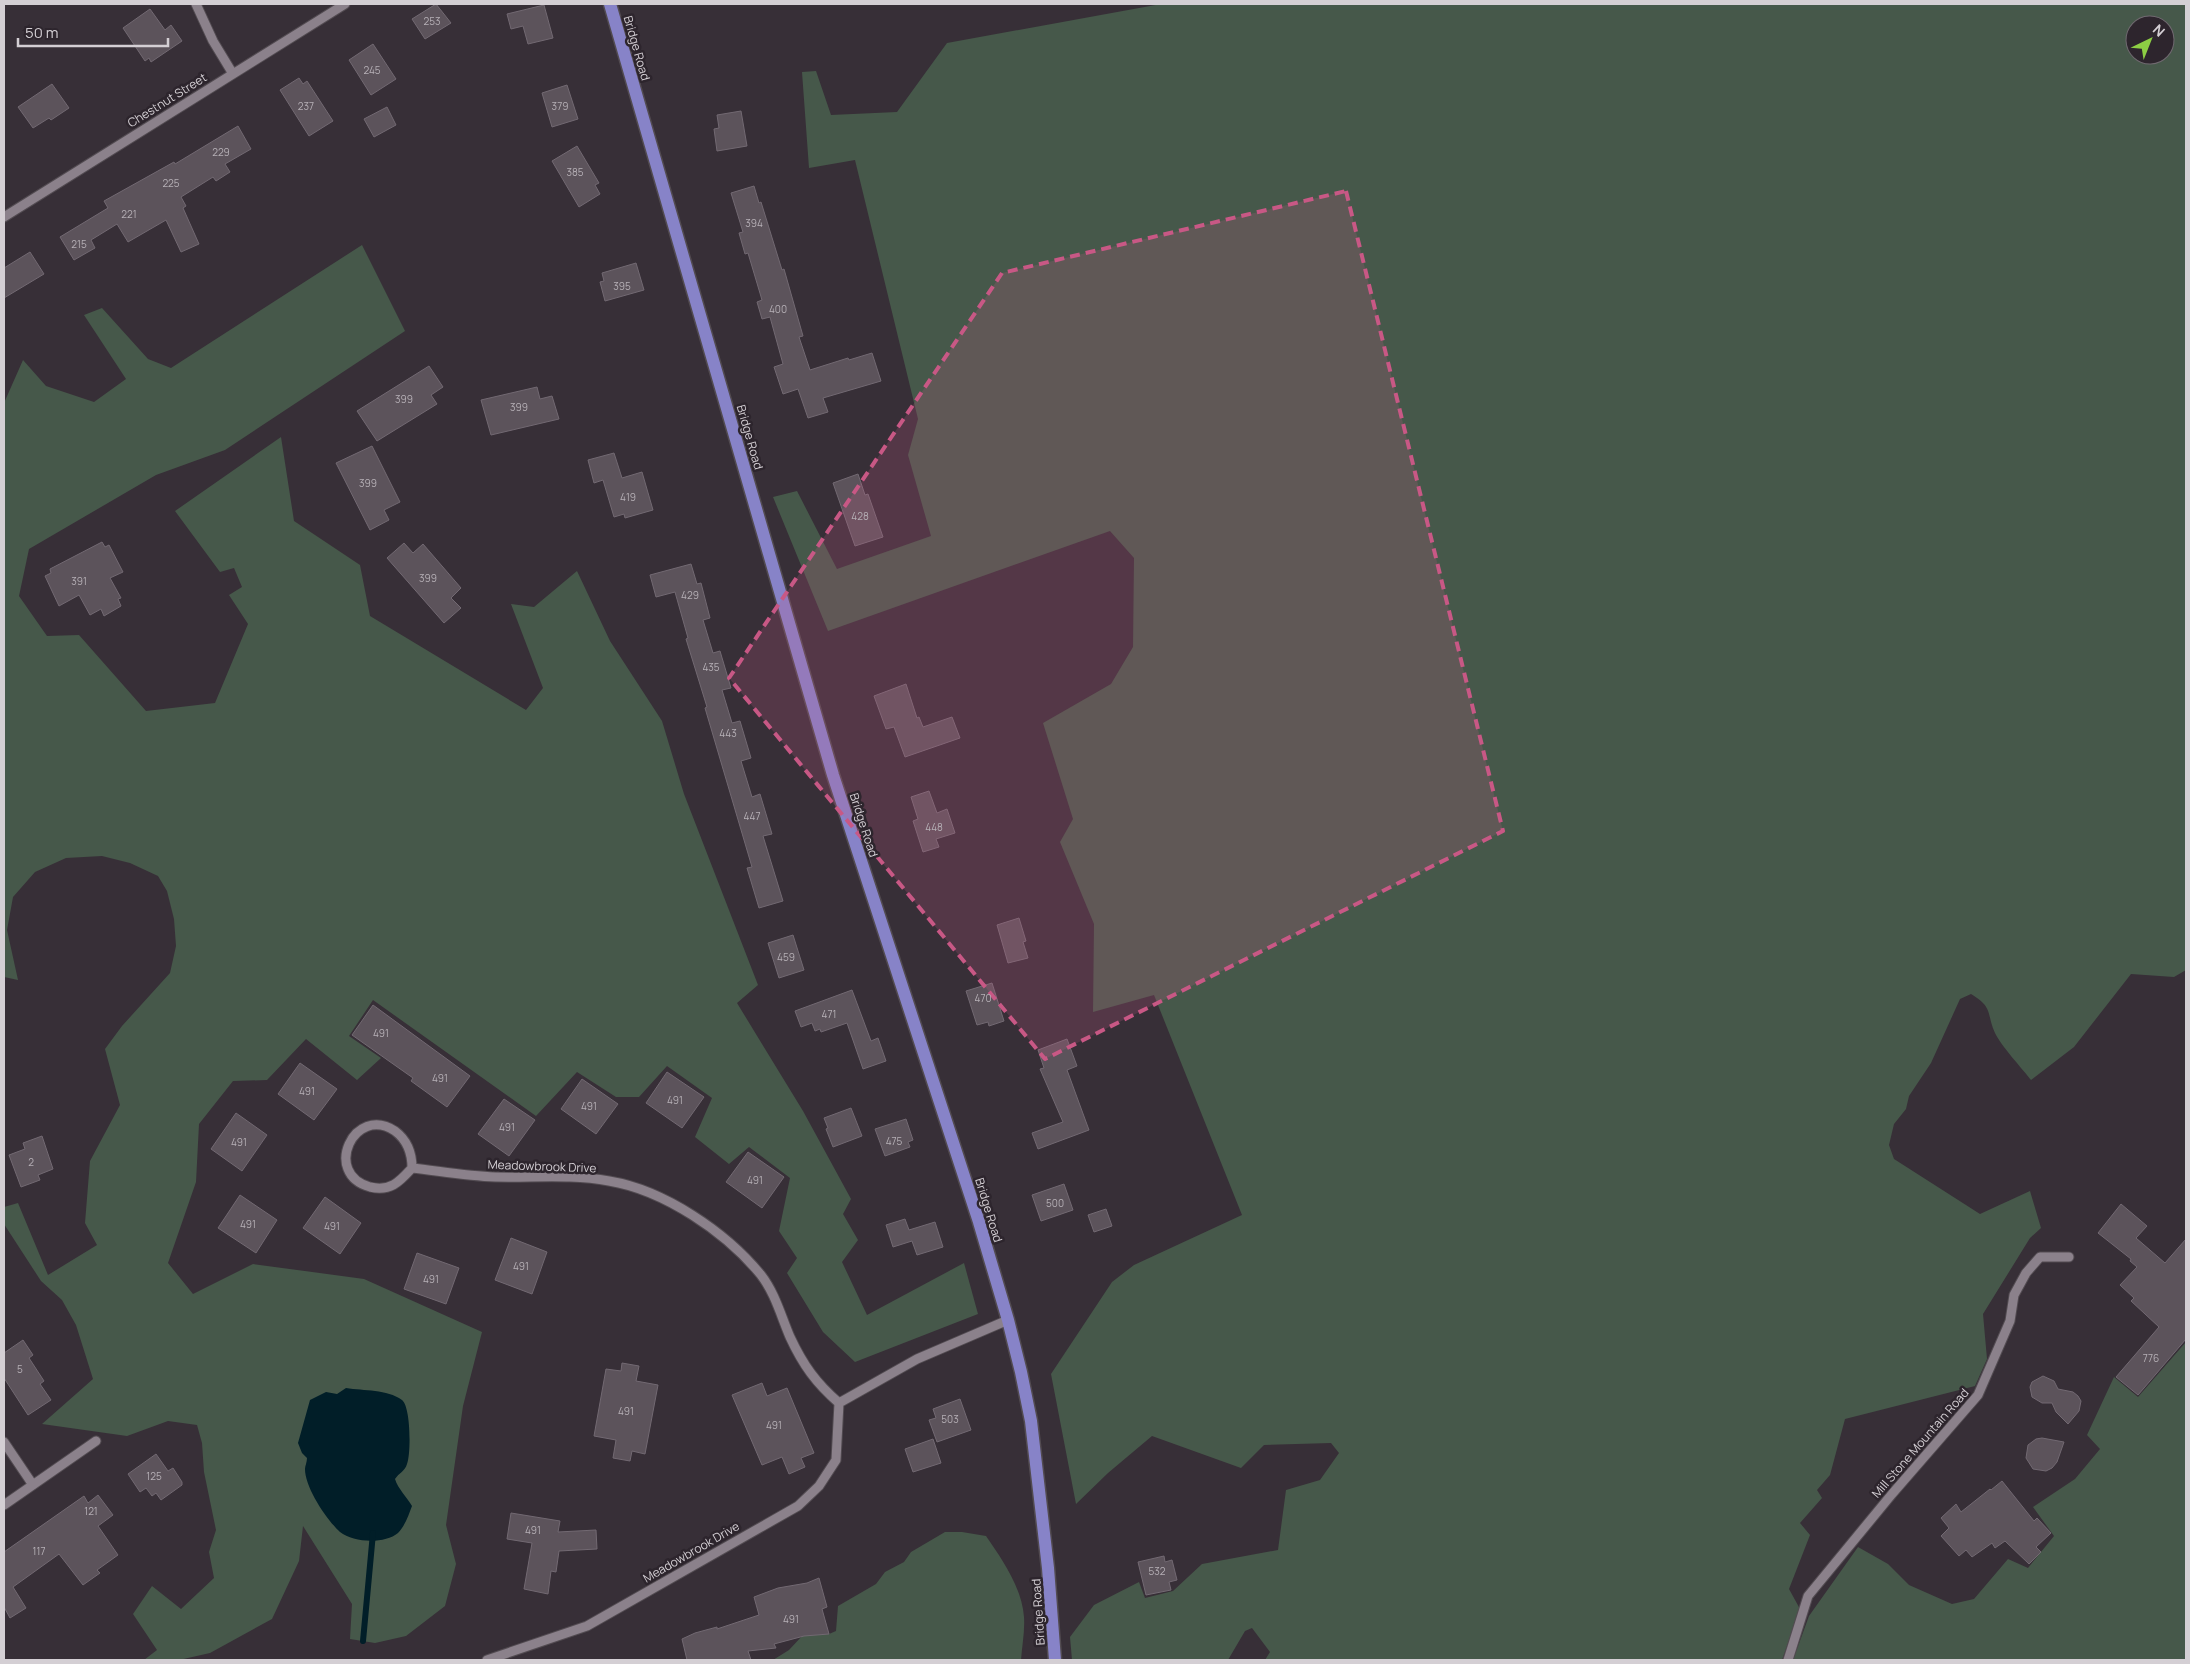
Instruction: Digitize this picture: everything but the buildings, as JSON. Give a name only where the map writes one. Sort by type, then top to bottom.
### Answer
[{"type":"main road","name":"Bridge Road","points":[[610,4],[833,775],[979,1222],[1008,1320],[1031,1421],[1048,1568],[1055,1660]]},
{"type":"street","points":[[196,4],[213,41],[232,74]]},
{"type":"street","name":"Chestnut Street","points":[[4,218],[345,4]]},
{"type":"street","points":[[370,1125],[381,1125],[403,1137],[410,1150],[412,1168],[405,1178],[394,1186],[386,1188],[370,1187],[354,1179],[351,1175],[347,1168],[346,1153],[353,1138],[363,1128],[370,1125]]},
{"type":"street","name":"Meadowbrook Drive","points":[[412,1168],[493,1177],[567,1177],[609,1181],[633,1187],[685,1212],[722,1237],[762,1277],[778,1305],[804,1364],[819,1386],[839,1404],[836,1460],[819,1486],[798,1506],[587,1626],[487,1660]]},
{"type":"street","name":"Mill Stone Mountain Road","points":[[1788,1660],[1808,1596],[1892,1494],[1978,1395],[2010,1321],[2014,1295],[2026,1273],[2040,1257],[2069,1257]]},
{"type":"street","points":[[839,1404],[917,1359],[1008,1320]]},
{"type":"street","points":[[4,1442],[33,1485]]},
{"type":"street","points":[[4,1505],[96,1442]]},
{"type":"highlighted area","points":[[1346,191],[1503,831],[1045,1059],[729,678],[1002,273]]},
{"type":"green space","points":[[1161,4],[2186,4],[2186,970],[2174,977],[2131,974],[2074,1047],[2031,1080],[1998,1039],[1988,1011],[1983,1003],[1971,994],[1960,999],[1931,1063],[1909,1096],[1906,1109],[1894,1124],[1889,1145],[1894,1159],[1980,1214],[2030,1191],[2041,1228],[2030,1238],[1983,1314],[1987,1359],[1975,1386],[1845,1419],[1830,1475],[1817,1490],[1822,1498],[1800,1523],[1810,1535],[1789,1589],[1800,1609],[1782,1660],[1265,1660],[1270,1652],[1252,1628],[1245,1631],[1228,1660],[1072,1660],[1070,1637],[1094,1605],[1139,1582],[1145,1598],[1173,1591],[1202,1564],[1278,1550],[1286,1490],[1320,1480],[1339,1453],[1331,1443],[1264,1445],[1241,1468],[1152,1436],[1108,1473],[1076,1504],[1051,1374],[1112,1282],[1134,1265],[1242,1215],[1154,995],[1093,1012],[1094,924],[1060,842],[1073,819],[1043,723],[1111,684],[1133,647],[1134,558],[1110,531],[828,631],[773,497],[797,491],[837,569],[931,536],[908,455],[918,419],[855,160],[809,168],[802,72],[816,71],[831,115],[897,112],[947,43]]},
{"type":"green space","points":[[362,245],[405,331],[225,450],[156,475],[29,549],[19,596],[47,636],[79,635],[146,711],[215,703],[248,624],[229,595],[242,587],[234,568],[220,572],[175,511],[281,437],[294,521],[360,565],[370,616],[526,710],[543,688],[511,604],[534,607],[577,571],[610,641],[662,721],[684,794],[758,985],[737,1003],[803,1111],[851,1199],[843,1214],[858,1240],[842,1262],[867,1315],[964,1263],[978,1314],[855,1362],[823,1332],[787,1273],[797,1258],[779,1231],[790,1178],[749,1147],[729,1164],[695,1137],[712,1098],[667,1066],[639,1097],[616,1097],[577,1072],[536,1116],[373,1000],[349,1036],[381,1058],[357,1080],[306,1039],[267,1080],[233,1081],[199,1124],[196,1182],[168,1263],[193,1294],[253,1264],[364,1279],[482,1332],[463,1406],[446,1525],[456,1564],[445,1606],[406,1636],[375,1643],[350,1639],[352,1604],[303,1526],[299,1561],[272,1619],[210,1653],[179,1660],[144,1660],[157,1650],[133,1614],[152,1586],[181,1609],[214,1578],[209,1552],[216,1530],[204,1472],[202,1443],[197,1425],[168,1421],[127,1436],[42,1424],[93,1379],[76,1325],[62,1300],[41,1281],[4,1224],[4,1207],[18,1203],[48,1275],[97,1245],[85,1223],[90,1161],[120,1105],[105,1049],[122,1026],[170,973],[176,946],[174,919],[167,891],[158,876],[130,863],[102,856],[66,858],[35,872],[13,897],[7,930],[18,980],[4,977],[4,403],[23,360],[46,386],[94,402],[126,379],[84,315],[102,308],[148,359],[171,368]]},
{"type":"green space","points":[[2186,1342],[2186,1660],[1793,1660],[1809,1616],[1858,1547],[1888,1564],[1909,1585],[1952,1604],[1974,1599],[2008,1559],[2028,1568],[2054,1536],[2033,1507],[2075,1479],[2100,1449],[2087,1435],[2114,1377],[2138,1397]]},
{"type":"green space","points":[[945,1532],[962,1532],[986,1536],[1005,1564],[1019,1595],[1024,1617],[1021,1660],[773,1660],[789,1650],[803,1635],[829,1634],[836,1631],[838,1606],[876,1584],[885,1572],[904,1562],[911,1552]]},
{"type":"water","points":[[346,1388],[389,1394],[396,1396],[405,1404],[409,1421],[410,1441],[408,1459],[405,1468],[395,1479],[412,1506],[398,1533],[385,1539],[361,1540],[346,1536],[340,1532],[329,1520],[318,1503],[306,1477],[307,1458],[302,1453],[298,1443],[310,1400],[326,1392],[337,1394]]},
{"type":"waterway","points":[[363,1641],[373,1533]]}]
